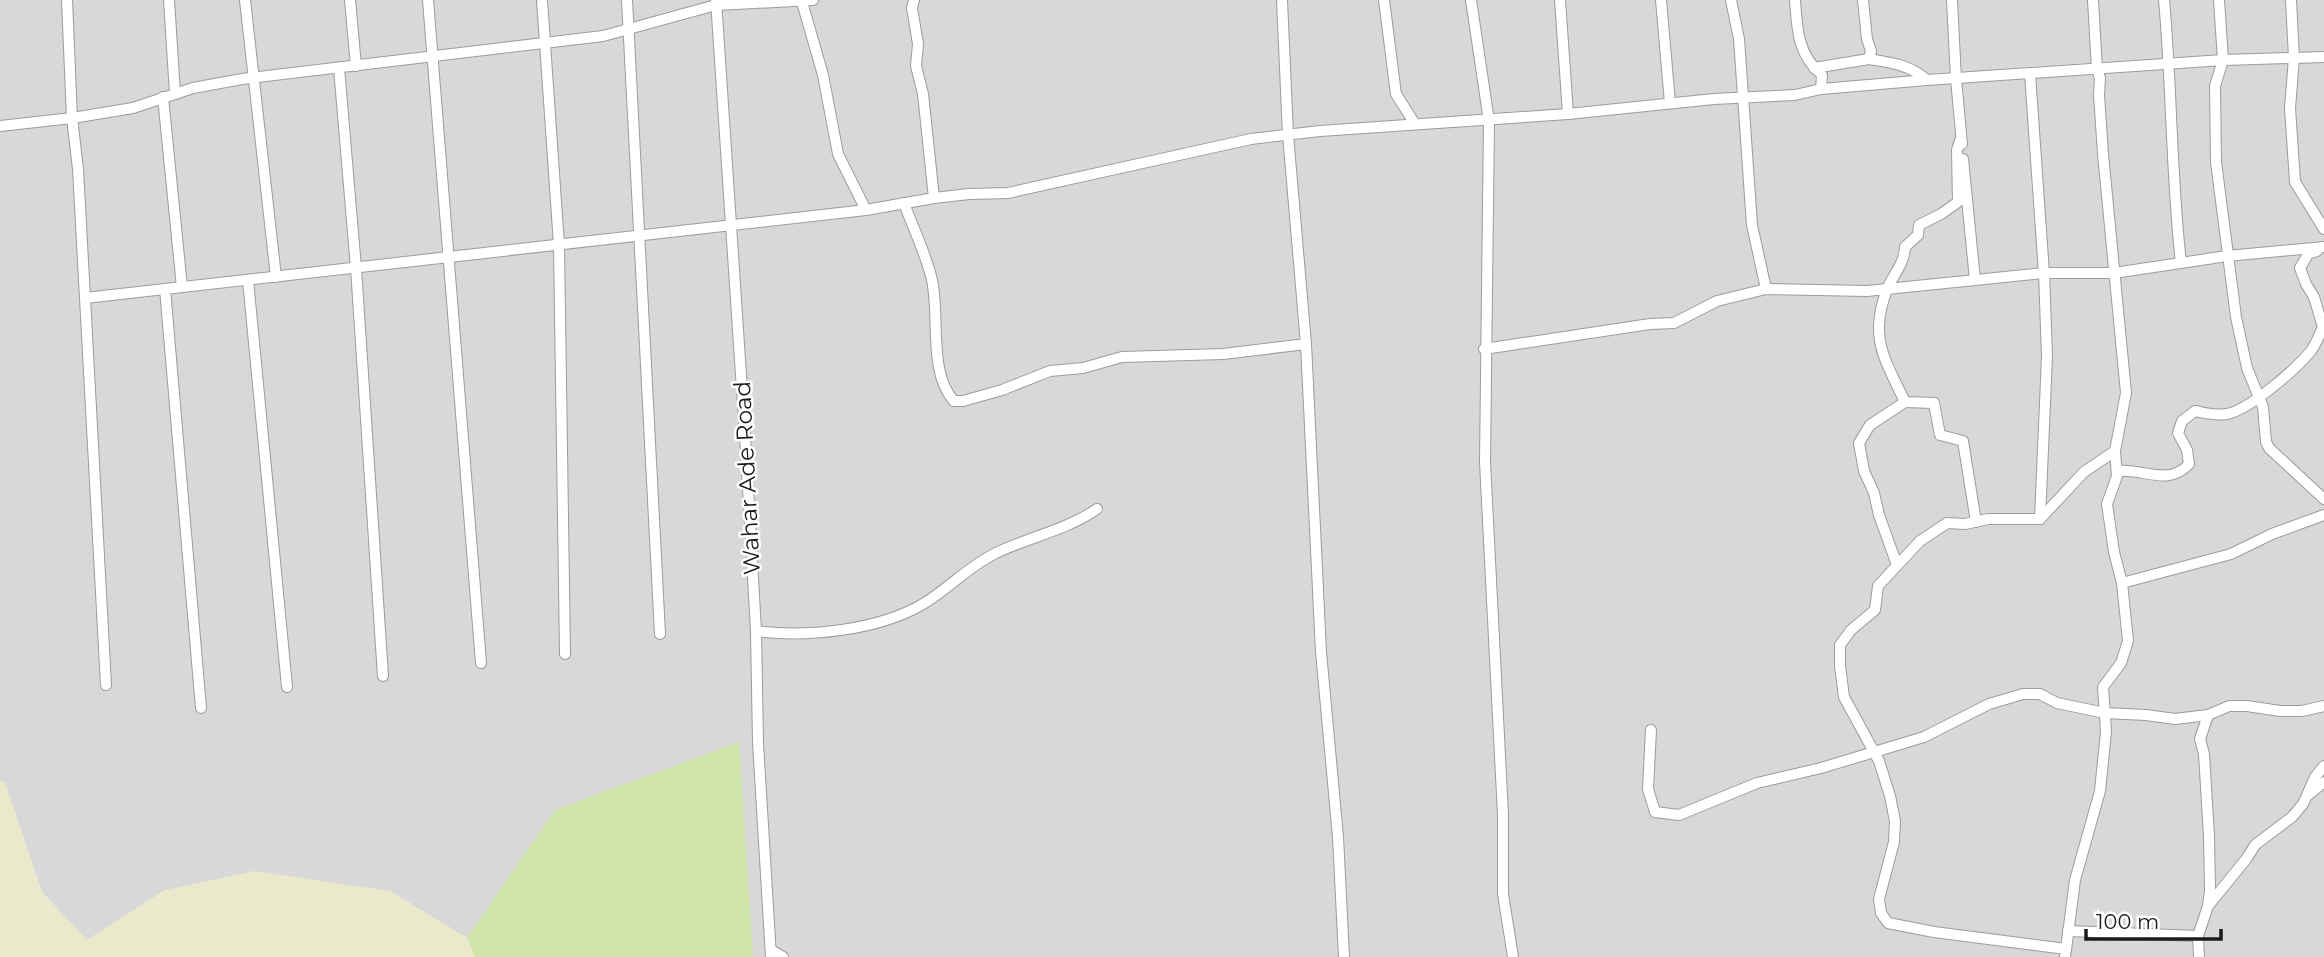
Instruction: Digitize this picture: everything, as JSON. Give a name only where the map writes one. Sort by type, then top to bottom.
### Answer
[{"type":"street","points":[[67,0],[106,685]]},
{"type":"street","points":[[169,0],[175,94]]},
{"type":"street","points":[[245,0],[276,277]]},
{"type":"street","points":[[350,0],[356,66]]},
{"type":"street","points":[[428,0],[481,663]]},
{"type":"street","points":[[542,0],[559,244],[565,654]]},
{"type":"street","points":[[626,0],[660,634]]},
{"type":"street","points":[[914,0],[912,8],[918,44],[916,66],[923,94],[934,198]]},
{"type":"street","points":[[1282,0],[1288,135],[1306,344],[1321,652],[1338,837],[1343,957]]},
{"type":"street","points":[[1384,0],[1396,93],[1415,124]]},
{"type":"street","points":[[1471,0],[1489,121],[1484,349],[1485,462],[1503,815],[1503,894],[1513,957]]},
{"type":"street","points":[[1560,0],[1568,114]]},
{"type":"street","points":[[1661,0],[1670,103]]},
{"type":"street","points":[[1731,0],[1739,39],[1752,225],[1766,289]]},
{"type":"street","points":[[1795,0],[1799,42],[1807,59],[1822,75],[1821,89]]},
{"type":"street","points":[[1863,0],[1871,51],[1869,60]]},
{"type":"street","points":[[1952,0],[1956,79],[1975,280]]},
{"type":"street","points":[[2093,0],[2126,393],[2115,451],[2117,476],[2107,504],[2122,583],[2128,641],[2121,663],[2102,687],[2105,745],[2100,791],[2075,880],[2066,953],[1888,923],[1881,914],[1879,899],[1894,842],[1895,821],[1890,796],[1875,753],[1844,697],[1840,645],[1851,630],[1875,610],[1878,586],[1920,541],[1947,523],[1965,524],[1988,519],[2040,519],[2084,472],[2115,451]]},
{"type":"street","points":[[2164,0],[2181,263]]},
{"type":"street","points":[[2219,0],[2223,60],[2215,86],[2216,162],[2236,317],[2247,368],[2263,407],[2266,442],[2269,448],[2324,499]]},
{"type":"street","points":[[2291,0],[2294,58],[2290,108],[2295,182],[2324,229]]},
{"type":"street","points":[[0,126],[72,118],[132,107],[193,88],[252,78],[603,36],[716,2],[807,1],[838,154],[866,210]]},
{"type":"street","name":"Wahar Ade Road","points":[[716,2],[756,631],[758,743],[771,953]]},
{"type":"street","points":[[85,298],[866,210],[969,194],[1008,193],[1238,142],[1288,135],[1795,95],[1821,89],[1927,80],[2223,60],[2324,57]]},
{"type":"street","points":[[1814,68],[1869,60],[1915,69],[1927,80]]},
{"type":"street","points":[[339,68],[356,268],[383,676]]},
{"type":"street","points":[[2030,74],[2047,356],[2040,519]]},
{"type":"street","points":[[163,97],[182,287]]},
{"type":"street","points":[[1905,402],[1884,358],[1877,334],[1888,289],[1904,260],[1905,247],[1918,234],[1919,225],[1958,202],[1958,150],[1961,138]]},
{"type":"street","points":[[904,203],[932,280],[940,374],[945,392],[954,401],[1002,390],[1050,372],[1083,368],[1122,357],[1223,354],[1306,344]]},
{"type":"street","points":[[1484,349],[1650,324],[1674,323],[1717,301],[1766,289],[1856,291],[2044,274],[2114,273],[2227,256],[2324,248]]},
{"type":"street","points":[[2117,471],[2129,469],[2167,476],[2181,472],[2189,464],[2187,450],[2178,433],[2182,421],[2195,411],[2229,414],[2259,397],[2311,351],[2323,327],[2314,297],[2300,268],[2308,254],[2324,248]]},
{"type":"street","points":[[248,280],[287,687]]},
{"type":"street","points":[[165,289],[201,708]]},
{"type":"street","points":[[1897,565],[1874,493],[1864,471],[1859,443],[1870,425],[1905,402],[1934,403],[1940,435],[1963,441],[1976,522]]},
{"type":"street","points":[[756,631],[777,634],[822,632],[879,622],[924,603],[988,557],[1014,544],[1065,528],[1097,509]]},
{"type":"street","points":[[2122,583],[2231,554],[2272,534],[2324,515]]},
{"type":"street","points":[[1651,730],[1648,789],[1655,812],[1679,815],[1757,783],[1821,768],[1924,737],[1989,705],[2023,694],[2040,694],[2057,703],[2105,713],[2175,719],[2208,715],[2229,706],[2280,711],[2302,711],[2324,706]]},
{"type":"street","points":[[2199,957],[2198,936],[2210,891],[2204,754],[2200,738],[2208,715]]},
{"type":"street","points":[[2208,906],[2255,845],[2292,817],[2303,804],[2315,777],[2324,766]]},
{"type":"street","points":[[2308,794],[2324,782]]},
{"type":"street","points":[[2068,930],[2198,936]]},
{"type":"street","points":[[771,953],[783,957]]},
{"type":"shaded area","points":[[0,0],[2324,0],[2324,957],[753,957],[739,742],[555,810],[467,938],[390,891],[165,890],[87,940],[42,892],[5,783],[0,780]]},
{"type":"green space","points":[[739,742],[753,957],[475,957],[467,938],[555,810]]},
{"type":"green space","points":[[0,780],[5,783],[42,892],[87,940],[165,890],[255,871],[390,891],[467,938],[475,957],[0,957]]}]
